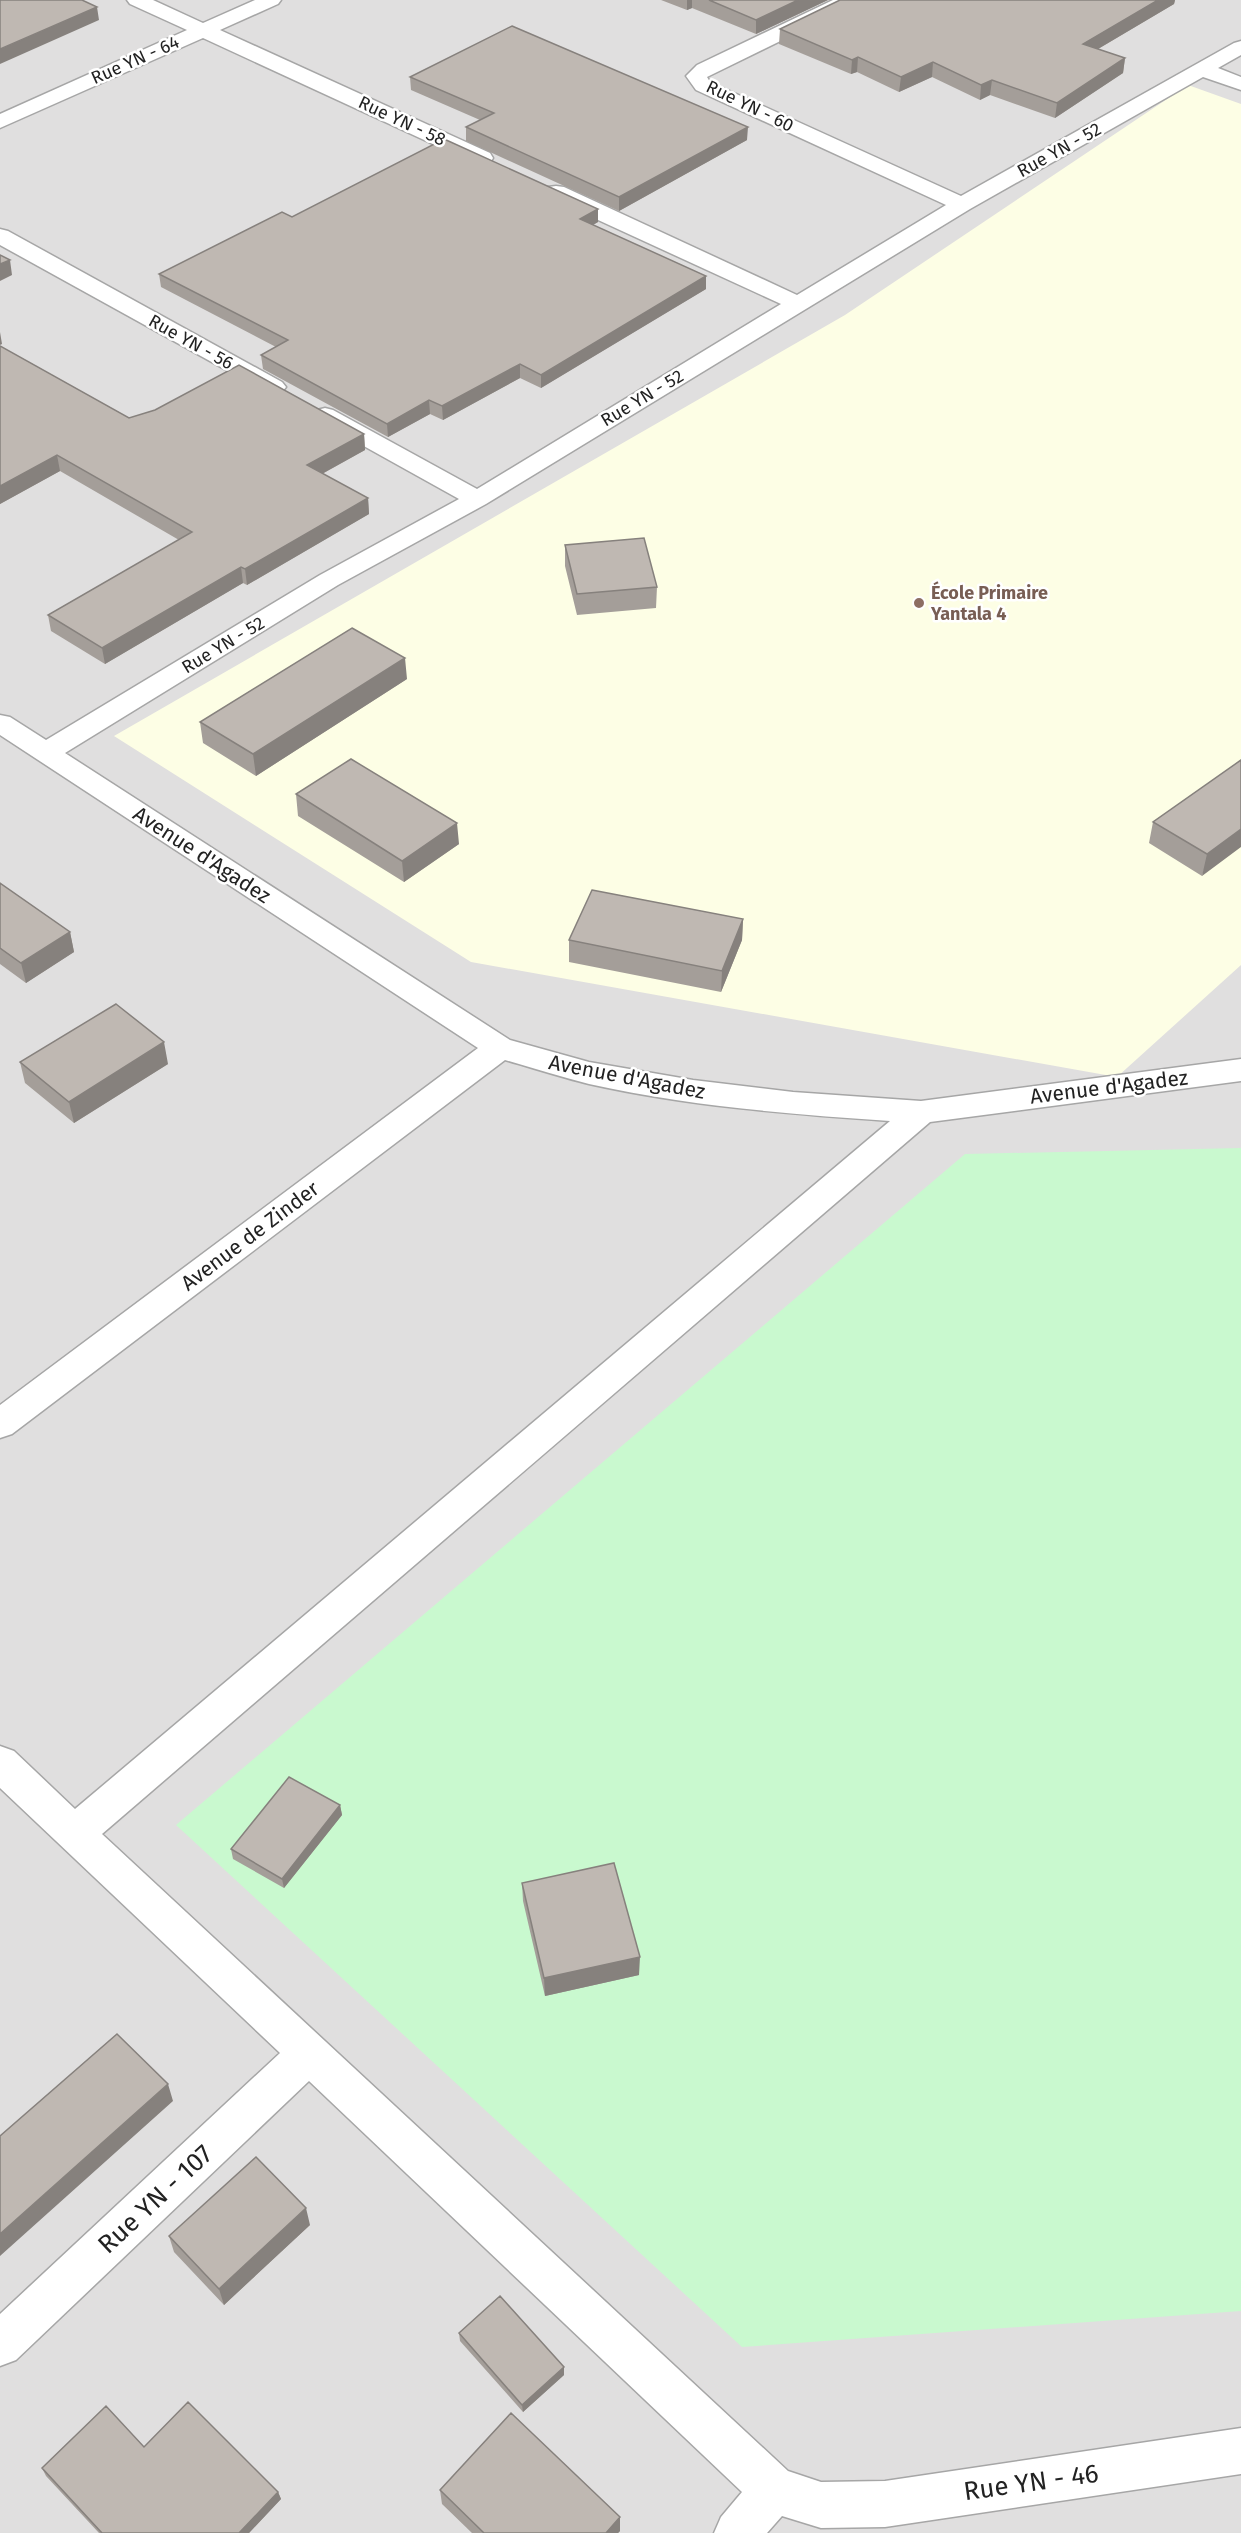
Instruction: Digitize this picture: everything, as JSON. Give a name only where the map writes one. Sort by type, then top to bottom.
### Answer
[{"type":"street","name":"Rue YN - 58","points":[[137,0],[506,169]]},
{"type":"street","name":"Rue YN - 64","points":[[0,122],[271,0]]},
{"type":"street","name":"Rue YN - 60","points":[[849,0],[704,69],[696,76],[703,86],[962,204]]},
{"type":"street","name":"Rue YN - 52","points":[[45,753],[329,580],[477,499],[962,204],[1241,47]]},
{"type":"street","points":[[1203,70],[1241,84]]},
{"type":"street","points":[[538,184],[797,303]]},
{"type":"street","name":"Rue YN - 56","points":[[0,236],[477,499]]},
{"type":"street","name":"Avenue d'Agadez","points":[[0,723],[500,1048],[590,1073],[693,1091],[793,1103],[921,1112],[1241,1070]]},
{"type":"street","name":"Avenue de Zinder","points":[[0,1424],[500,1048]]},
{"type":"street","points":[[75,1833],[921,1112]]},
{"type":"street","points":[[0,1763],[774,2490],[737,2533]]},
{"type":"street","name":"Rue YN - 107","points":[[0,2344],[309,2054]]},
{"type":"street","name":"Rue YN - 46","points":[[774,2490],[821,2505],[885,2504],[1241,2451]]},
{"type":"shaded area","points":[[0,0],[1241,0],[1241,2533],[0,2533]]},
{"type":"shaded area","points":[[1188,85],[1241,104],[1241,965],[1117,1077],[471,962],[114,736],[845,315]]},
{"type":"green space","points":[[1241,1148],[1241,2311],[742,2347],[176,1825],[965,1154]]},
{"type":"building","points":[[0,0],[82,0],[97,7],[0,49]]},
{"type":"building","points":[[709,0],[798,0],[756,20]]},
{"type":"building","points":[[840,0],[1158,0],[1083,44],[1125,58],[1057,103],[992,80],[981,85],[933,62],[901,77],[858,57],[852,60],[780,29]]},
{"type":"building","points":[[512,26],[748,127],[619,197],[466,127],[494,113],[410,77]]},
{"type":"building","points":[[444,139],[598,209],[580,219],[706,276],[541,375],[520,364],[442,406],[429,400],[387,424],[261,355],[288,340],[159,274],[282,212],[292,217]]},
{"type":"building","points":[[0,255],[10,260],[0,264]]},
{"type":"building","points":[[0,346],[129,418],[155,410],[239,365],[364,434],[307,465],[368,498],[245,569],[241,567],[102,648],[48,615],[192,532],[57,455],[0,486]]},
{"type":"building","points":[[644,538],[657,587],[577,594],[565,545]]},
{"type":"building","points":[[352,628],[405,658],[253,754],[200,722]]},
{"type":"building","points":[[351,759],[457,823],[402,861],[296,794]]},
{"type":"building","points":[[1241,760],[1241,829],[1207,854],[1153,822]]},
{"type":"building","points":[[0,883],[70,932],[21,963],[0,948]]},
{"type":"building","points":[[592,890],[743,919],[722,971],[569,940]]},
{"type":"building","points":[[116,1004],[164,1042],[69,1102],[20,1062]]},
{"type":"building","points":[[289,1777],[340,1805],[282,1879],[231,1849]]},
{"type":"building","points":[[614,1863],[640,1957],[544,1978],[522,1883]]},
{"type":"building","points":[[117,2034],[168,2084],[0,2234],[0,2136]]},
{"type":"building","points":[[256,2157],[306,2208],[219,2289],[169,2236]]},
{"type":"building","points":[[500,2296],[564,2367],[522,2405],[459,2333]]},
{"type":"building","points":[[188,2402],[278,2492],[239,2533],[102,2533],[42,2468],[106,2406],[144,2447]]},
{"type":"building","points":[[511,2413],[620,2517],[606,2533],[484,2533],[440,2490]]},
{"type":"place","name":"École Primaire Yantala 4","points":[[919,603]]}]
